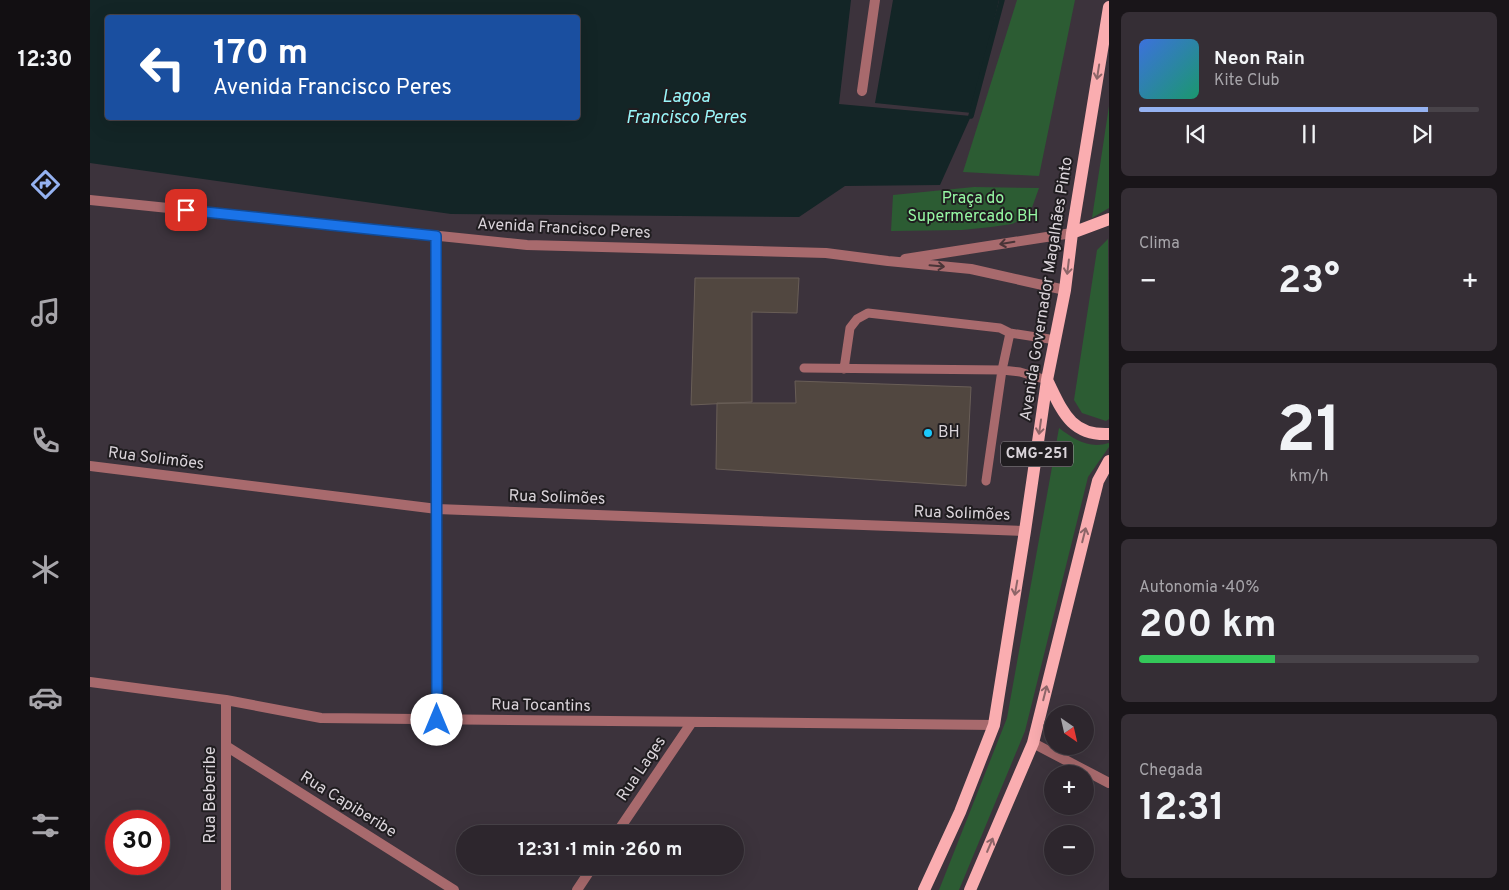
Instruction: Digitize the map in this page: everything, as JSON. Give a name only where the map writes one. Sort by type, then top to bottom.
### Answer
[{"type":"main road","name":"Avenida Governador Magalhães Pinto","points":[[924,890],[960,812],[994,725],[1026,531],[1047,380],[1066,290],[1072,234],[1109,7]]},
{"type":"main road","points":[[1072,234],[1109,219]]},
{"type":"main road","points":[[1047,380],[1064,415],[1074,425],[1096,435],[1109,434]]},
{"type":"main road","points":[[970,890],[1033,742],[1098,481],[1109,461]]},
{"type":"street","points":[[862,91],[875,0]]},
{"type":"street","name":"Avenida Francisco Peres","points":[[90,200],[527,246],[826,253],[970,269],[1066,290]]},
{"type":"street","name":"Avenida Francisco Peres","points":[[888,261],[1072,234]]},
{"type":"street","points":[[436,236],[437,720]]},
{"type":"street","name":"Rua Solimões","points":[[90,466],[437,509],[1026,531]]},
{"type":"street","name":"Rua Tocantins","points":[[90,682],[226,700],[321,718],[994,725]]},
{"type":"street","name":"Rua Beberibe","points":[[226,700],[226,890]]},
{"type":"street","name":"Rua Lages","points":[[622,825],[692,722]]},
{"type":"street","points":[[1033,742],[1109,783]]},
{"type":"street","name":"Rua Capiberibe","points":[[226,746],[454,890]]},
{"type":"street","points":[[577,890],[588,875]]},
{"type":"lane","points":[[844,369],[850,328],[857,319],[868,313],[1000,328],[1010,333],[1056,340]]},
{"type":"lane","points":[[986,480],[1002,370],[1010,333]]},
{"type":"lane","points":[[804,368],[1002,370],[1020,372],[1047,380]]},
{"type":"green space","points":[[1017,0],[1075,0],[1039,176],[963,172]]},
{"type":"green space","points":[[1109,106],[1109,208],[1092,218]]},
{"type":"green space","name":"Praça do Supermercado BH","points":[[974,187],[1039,188],[1029,216],[1012,224],[962,230],[891,231],[893,195]]},
{"type":"green space","points":[[1108,239],[1109,419],[1106,421],[1082,413],[1074,400],[1097,250]]},
{"type":"green space","points":[[1059,428],[1082,442],[1095,445],[1109,443],[1109,447],[1088,477],[1025,731],[959,890],[939,890],[1007,718]]},
{"type":"water","name":"Lagoa Francisco Peres","points":[[90,0],[851,0],[839,104],[971,116],[940,185],[845,186],[799,217],[451,214],[90,163]]},
{"type":"water","points":[[893,0],[999,0],[972,113],[875,103]]},
{"type":"building","points":[[695,278],[799,278],[797,313],[752,312],[752,402],[691,405]]},
{"type":"building","points":[[795,381],[971,387],[966,486],[716,469],[717,403],[796,403]]},
{"type":"waterway","points":[[971,116],[1002,0]]},
{"type":"place","name":"BH","points":[[928,433]]},
{"type":"route","points":[[186,210],[436,236],[437,720]]}]
